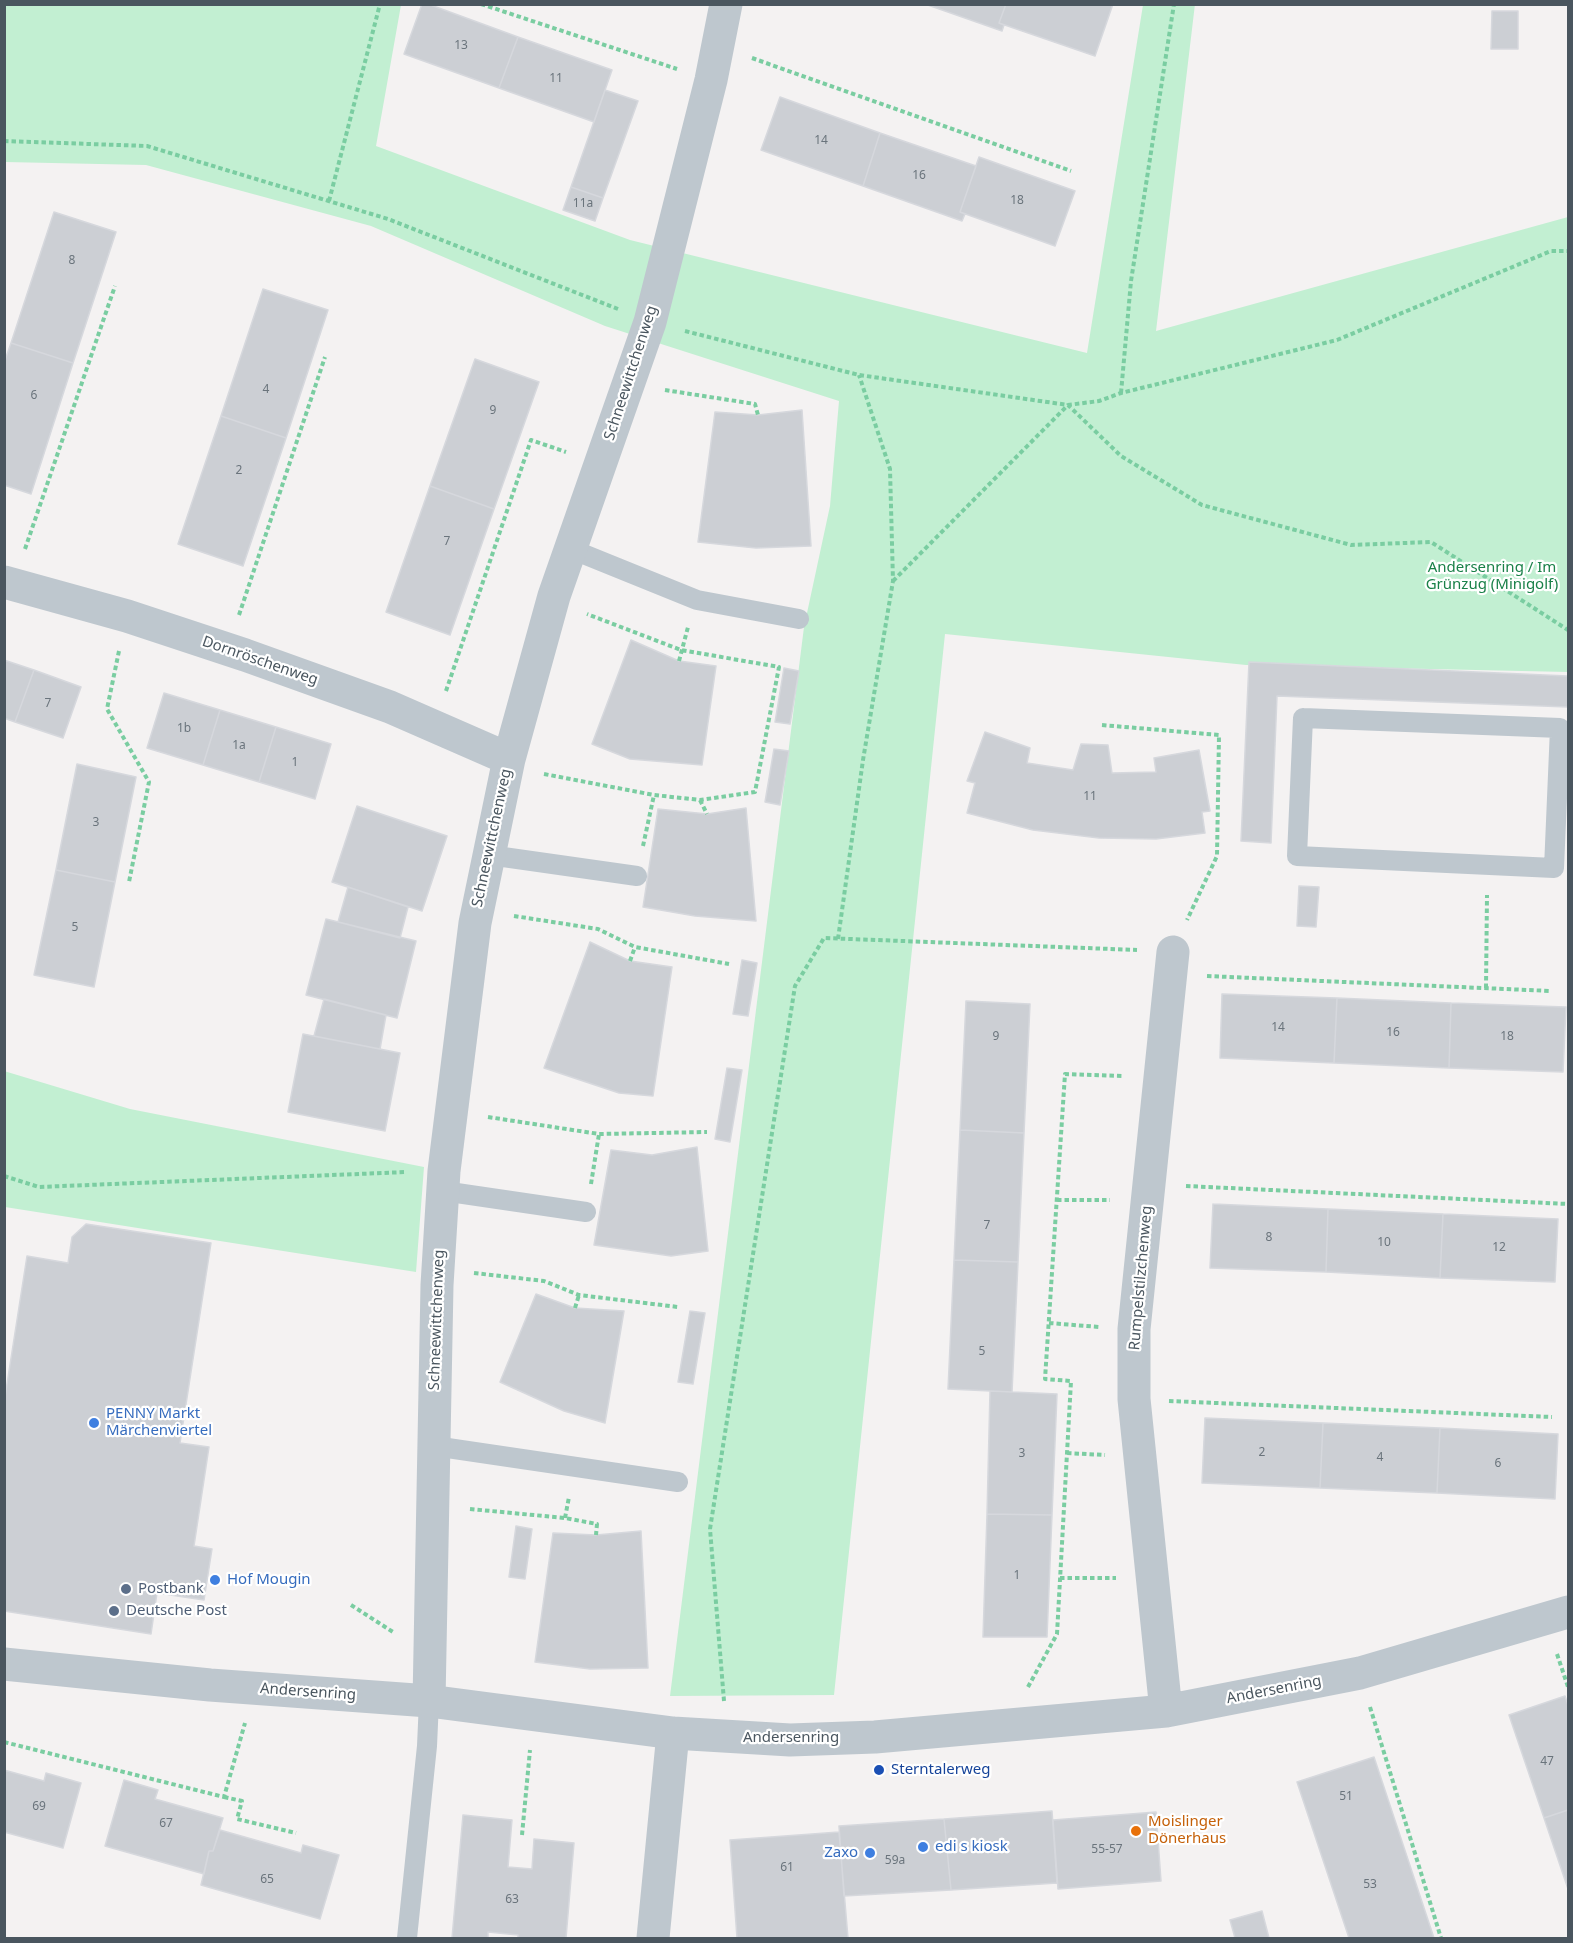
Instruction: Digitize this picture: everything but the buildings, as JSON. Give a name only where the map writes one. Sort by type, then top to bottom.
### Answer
[{"type":"street","name":"Schneewittchenweg","points":[[429,1701],[438,1269],[451,1111],[478,911],[508,763],[553,601],[650,322],[711,80],[726,4]]},
{"type":"street","name":"Dornröschenweg","points":[[8,583],[127,616],[228,649],[390,707],[508,763]]},
{"type":"street","name":"Rumpelstilzchenweg","points":[[1166,1711],[1134,1399],[1134,1329],[1172,963]]},
{"type":"street","name":"Andersenring","points":[[4,1664],[256,1688],[429,1701],[673,1733],[790,1740],[865,1737],[1022,1725],[1166,1711],[1360,1673],[1569,1612]]},
{"type":"street","points":[[653,1938],[673,1733]]},
{"type":"lane","points":[[571,549],[697,600],[799,619]]},
{"type":"lane","points":[[1303,718],[1560,728],[1554,868],[1488,865],[1297,856],[1303,718]]},
{"type":"lane","points":[[489,855],[637,876]]},
{"type":"lane","points":[[444,1180],[586,1212]]},
{"type":"lane","points":[[434,1446],[678,1482]]},
{"type":"lane","points":[[407,1938],[427,1746],[429,1701]]},
{"type":"path","points":[[329,201],[380,4]]},
{"type":"path","points":[[481,4],[711,80]]},
{"type":"path","points":[[1121,393],[1131,281],[1174,4]]},
{"type":"path","points":[[718,46],[1071,171]]},
{"type":"path","points":[[4,141],[147,146],[388,219],[650,322],[859,375],[1068,405],[1099,401],[1121,393],[1337,340],[1551,251],[1569,250]]},
{"type":"path","points":[[8,583],[115,286]]},
{"type":"path","points":[[228,649],[325,357]]},
{"type":"path","points":[[838,939],[863,760],[893,581],[890,469],[859,375]]},
{"type":"path","points":[[628,384],[755,404],[758,416]]},
{"type":"path","points":[[893,581],[1068,405]]},
{"type":"path","points":[[1068,405],[1121,456],[1203,505],[1351,545],[1431,542],[1569,630]]},
{"type":"path","points":[[433,726],[531,440],[600,464]]},
{"type":"path","points":[[508,763],[654,795],[700,800],[755,792],[779,667],[681,650],[553,601]]},
{"type":"path","points":[[127,616],[107,709],[149,782],[129,882]]},
{"type":"path","points":[[1102,725],[1219,735],[1217,856],[1172,963]]},
{"type":"path","points":[[637,876],[654,795]]},
{"type":"path","points":[[700,800],[707,814]]},
{"type":"path","points":[[1486,988],[1488,865]]},
{"type":"path","points":[[478,911],[598,929],[634,947],[729,964]]},
{"type":"path","points":[[727,1737],[710,1529],[795,986],[824,938],[1551,991]]},
{"type":"path","points":[[630,961],[634,947]]},
{"type":"path","points":[[1022,1725],[1021,1700],[1057,1634],[1071,1381],[1045,1380],[1065,1074],[1160,1077]]},
{"type":"path","points":[[451,1111],[599,1134],[707,1132]]},
{"type":"path","points":[[586,1212],[599,1134]]},
{"type":"path","points":[[4,1176],[39,1186],[444,1180]]},
{"type":"path","points":[[1057,1200],[1148,1193],[1569,1204]]},
{"type":"path","points":[[438,1269],[544,1281],[579,1295],[678,1307]]},
{"type":"path","points":[[575,1308],[579,1295]]},
{"type":"path","points":[[1049,1323],[1134,1329]]},
{"type":"path","points":[[1134,1399],[1552,1417]]},
{"type":"path","points":[[433,1505],[597,1524],[596,1535]]},
{"type":"path","points":[[1060,1578],[1152,1579]]},
{"type":"path","points":[[351,1605],[405,1640],[430,1640]]},
{"type":"path","points":[[1360,1673],[1441,1938]]},
{"type":"path","points":[[224,1797],[256,1688]]},
{"type":"path","points":[[522,1835],[533,1715]]},
{"type":"path","points":[[4,1742],[242,1801],[237,1819],[296,1833]]},
{"type":"green space","name":"Andersenring / Im Grünzug (Minigolf)","points":[[1195,4],[1156,331],[1568,217],[1568,672],[1246,665],[945,634],[834,1695],[670,1696],[804,627],[830,506],[839,401],[605,326],[371,226],[146,165],[5,162],[5,5],[401,5],[376,146],[630,240],[1087,353],[1143,5]]},
{"type":"green space","points":[[4,1071],[130,1109],[424,1167],[416,1272],[5,1207]]},
{"type":"place","name":"PENNY Markt Märchenviertel","points":[[94,1423]]},
{"type":"place","name":"Hof Mougin","points":[[215,1580]]},
{"type":"place","name":"Postbank","points":[[126,1589]]},
{"type":"place","name":"Deutsche Post","points":[[114,1611]]},
{"type":"place","name":"Sterntalerweg","points":[[879,1770]]},
{"type":"place","name":"Moislinger Dönerhaus","points":[[1136,1831]]},
{"type":"place","name":"edi s kiosk","points":[[923,1847]]},
{"type":"place","name":"Zaxo","points":[[870,1853]]}]
